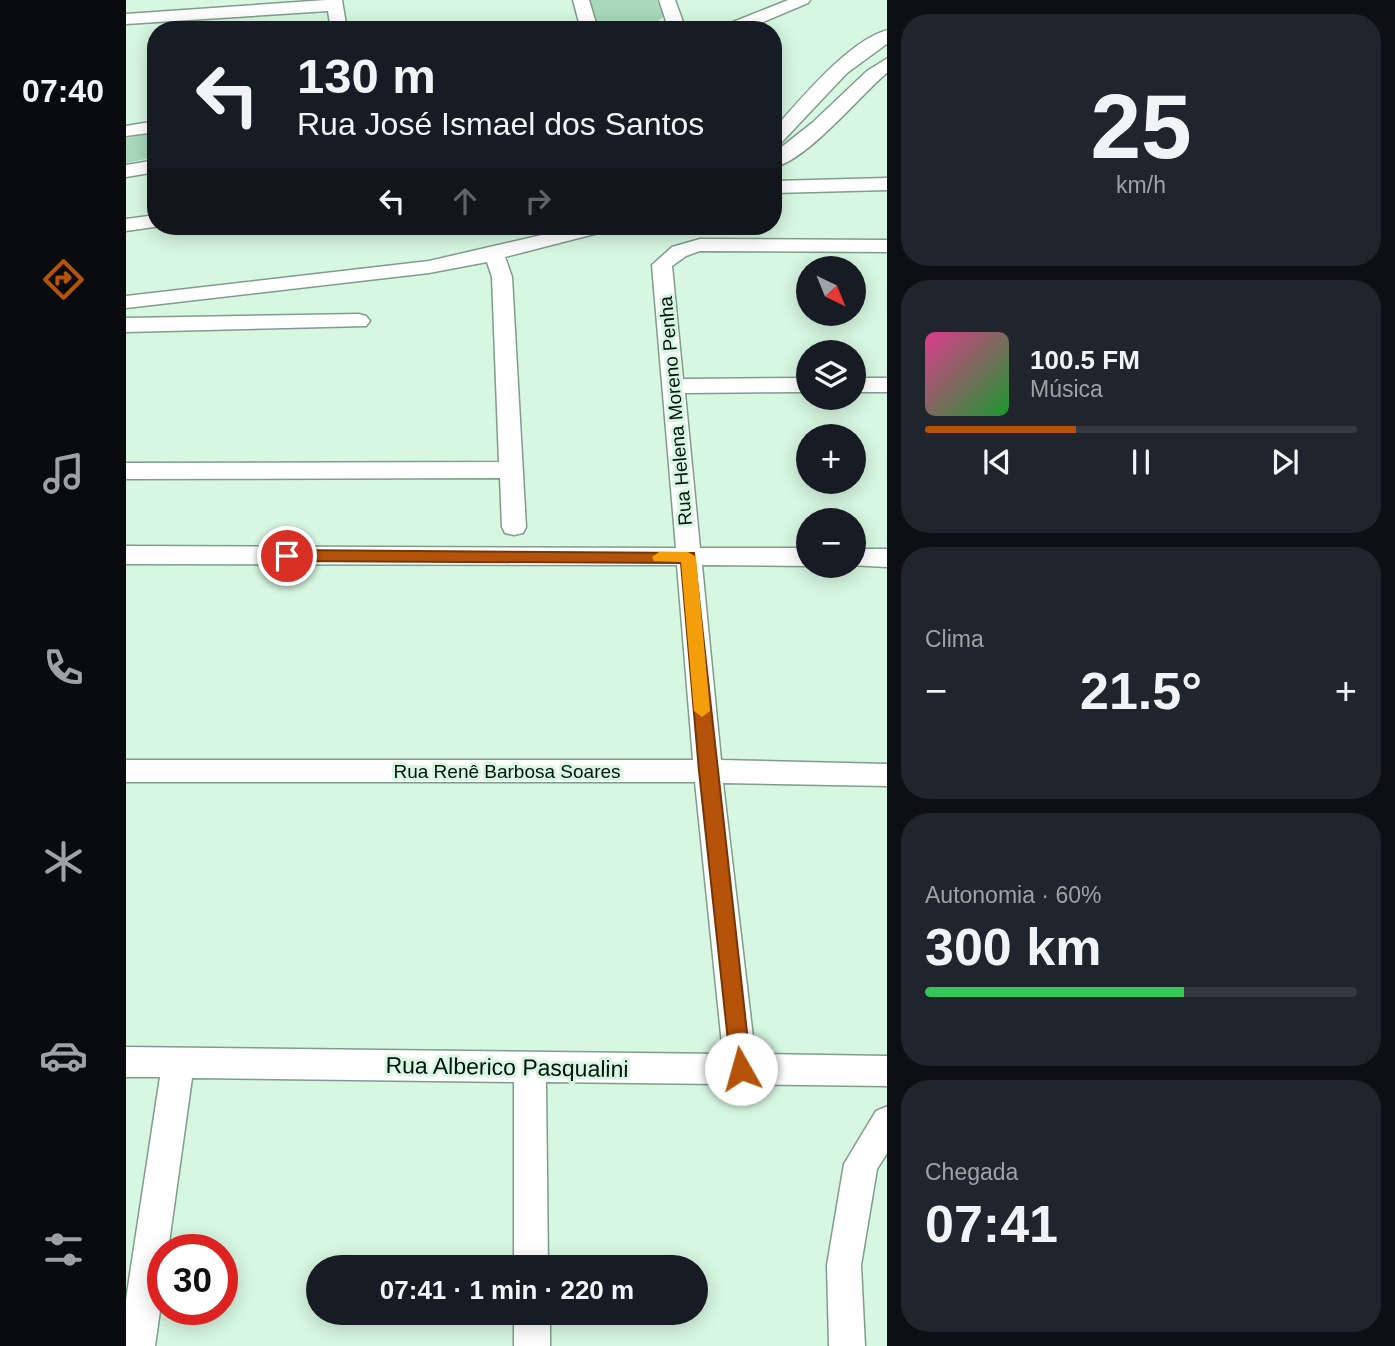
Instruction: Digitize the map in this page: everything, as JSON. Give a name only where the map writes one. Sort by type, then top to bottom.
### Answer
[{"type":"street","points":[[580,0],[587,21]]},
{"type":"street","points":[[667,0],[675,21]]},
{"type":"street","points":[[751,21],[802,0]]},
{"type":"street","points":[[126,19],[335,3],[338,21]]},
{"type":"street","points":[[782,130],[844,64],[862,49],[887,35]]},
{"type":"street","points":[[782,156],[887,63]]},
{"type":"street","points":[[866,79],[887,80]]},
{"type":"street","points":[[126,131],[147,128]]},
{"type":"street","points":[[126,171],[147,168]]},
{"type":"street","points":[[782,187],[887,184]]},
{"type":"street","points":[[126,225],[147,222]]},
{"type":"street","points":[[126,302],[429,267],[568,235]]},
{"type":"street","name":"Rua Helena Moreno Penha","points":[[741,1069],[708,771],[662,265],[670,256],[685,248],[700,245],[887,246]]},
{"type":"street","points":[[494,254],[502,277],[514,527]]},
{"type":"street","points":[[126,325],[359,321]]},
{"type":"street","points":[[673,386],[796,385]]},
{"type":"street","points":[[866,385],[887,385]]},
{"type":"street","points":[[126,471],[511,470]]},
{"type":"street","points":[[126,555],[796,558]]},
{"type":"street","points":[[866,558],[887,558]]},
{"type":"street","name":"Rua Renê Barbosa Soares","points":[[126,771],[708,771],[887,775]]},
{"type":"street","name":"Rua Alberico Pasqualini","points":[[126,1062],[887,1071]]},
{"type":"street","points":[[137,1346],[178,1063]]},
{"type":"street","points":[[530,1067],[531,1255]]},
{"type":"street","points":[[847,1346],[844,1265],[861,1164],[887,1122]]},
{"type":"street","points":[[531,1325],[532,1346]]},
{"type":"green space","points":[[585,0],[657,0],[664,16],[657,21],[592,21]]},
{"type":"green space","points":[[147,134],[147,159],[126,163],[126,138]]},
{"type":"slow traffic","points":[[659,557],[688,557],[702,711]]},
{"type":"route","points":[[287,556],[688,557],[708,771],[741,1069]]}]
